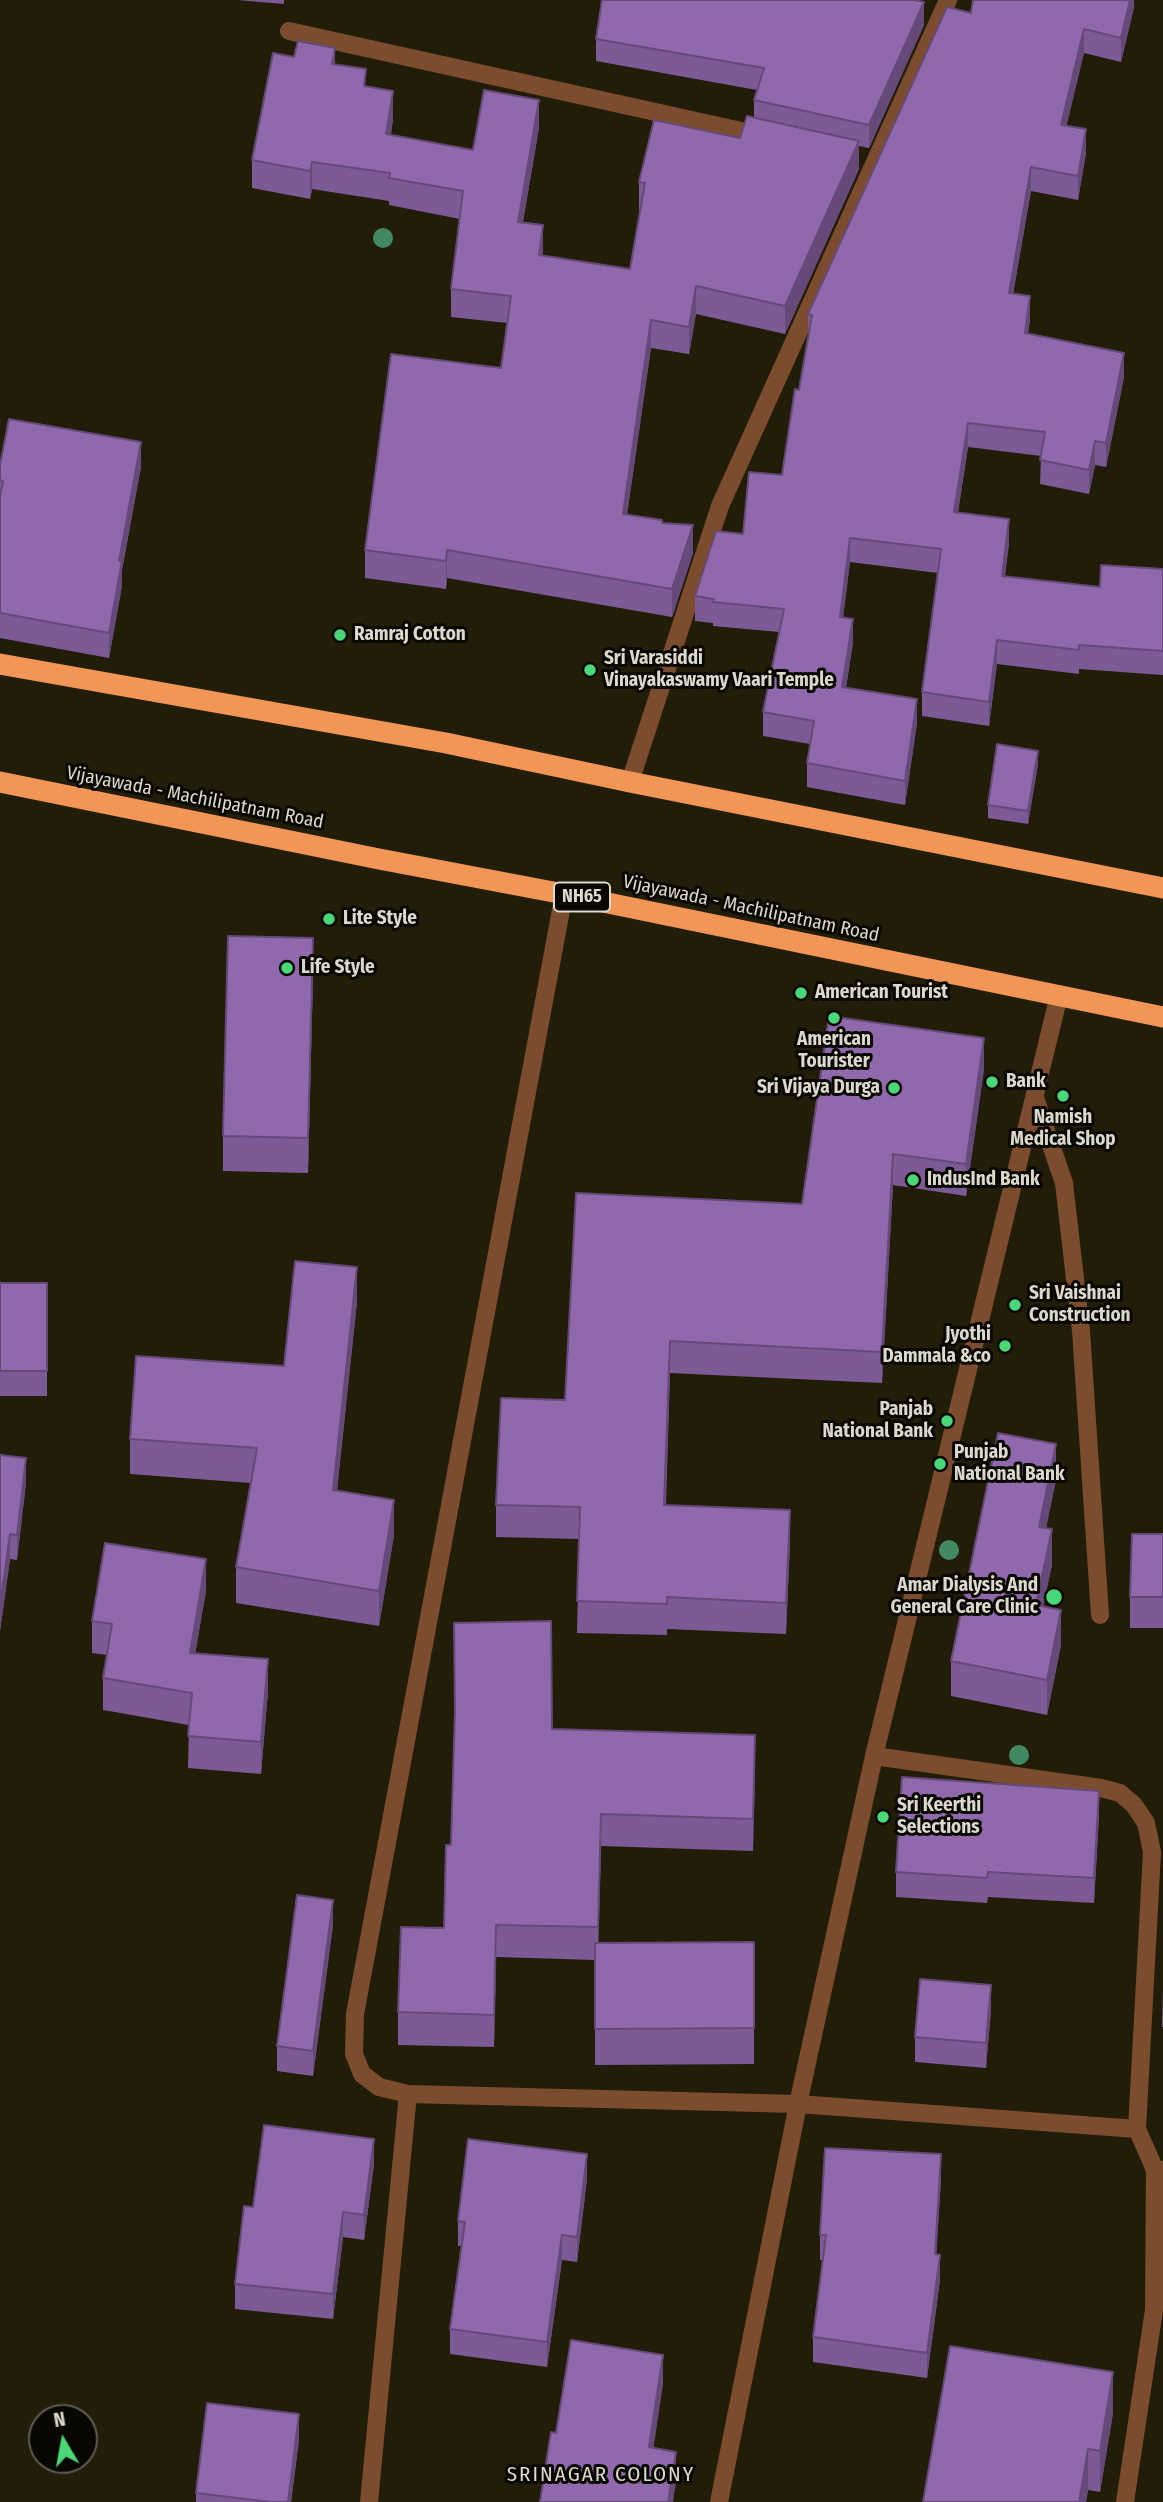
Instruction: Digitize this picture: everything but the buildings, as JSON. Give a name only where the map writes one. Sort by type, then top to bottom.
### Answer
[{"type":"highway","points":[[0,664],[446,743],[1163,888]]},
{"type":"highway","name":"Vijayawada - Machilipatnam Road","points":[[0,782],[1163,1017]]},
{"type":"street","points":[[630,782],[720,506],[868,159],[948,0]]},
{"type":"street","points":[[289,31],[780,140]]},
{"type":"street","points":[[564,894],[355,2014],[354,2054],[362,2074],[379,2087],[408,2094],[798,2104],[1138,2129]]},
{"type":"street","points":[[719,2502],[798,2104],[874,1756],[1059,995]]},
{"type":"street","points":[[1035,1098],[1064,1183],[1081,1331],[1100,1615]]},
{"type":"street","points":[[874,1756],[1101,1788],[1120,1793],[1134,1805],[1146,1823],[1152,1852],[1138,2129],[1159,2170],[1154,2310],[1125,2502]]},
{"type":"street","points":[[369,2502],[408,2094]]},
{"type":"place","name":"Ramraj Cotton","points":[[340,635]]},
{"type":"place","name":"Sri Varasiddi Vinayakaswamy Vaari Temple","points":[[590,670]]},
{"type":"place","name":"Lite Style","points":[[329,919]]},
{"type":"place","name":"Life Style","points":[[287,968]]},
{"type":"place","name":"American Tourist","points":[[801,993]]},
{"type":"place","name":"American Tourister","points":[[834,1018]]},
{"type":"place","name":"Bank","points":[[992,1082]]},
{"type":"place","name":"Sri Vijaya Durga","points":[[894,1088]]},
{"type":"place","name":"Namish Medical Shop","points":[[1063,1096]]},
{"type":"place","name":"IndusInd Bank","points":[[913,1180]]},
{"type":"place","name":"Sri Vaishnai Construction","points":[[1015,1305]]},
{"type":"place","name":"Jyothi Dammala &co","points":[[1005,1346]]},
{"type":"place","name":"Panjab National Bank","points":[[947,1421]]},
{"type":"place","name":"Punjab National Bank","points":[[940,1464]]},
{"type":"place","name":"Amar Dialysis And General Care Clinic","points":[[1054,1597]]},
{"type":"place","name":"Sri Keerthi Selections","points":[[883,1817]]},
{"type":"district","name":"SRINAGAR COLONY","points":[[601,2475]]}]
